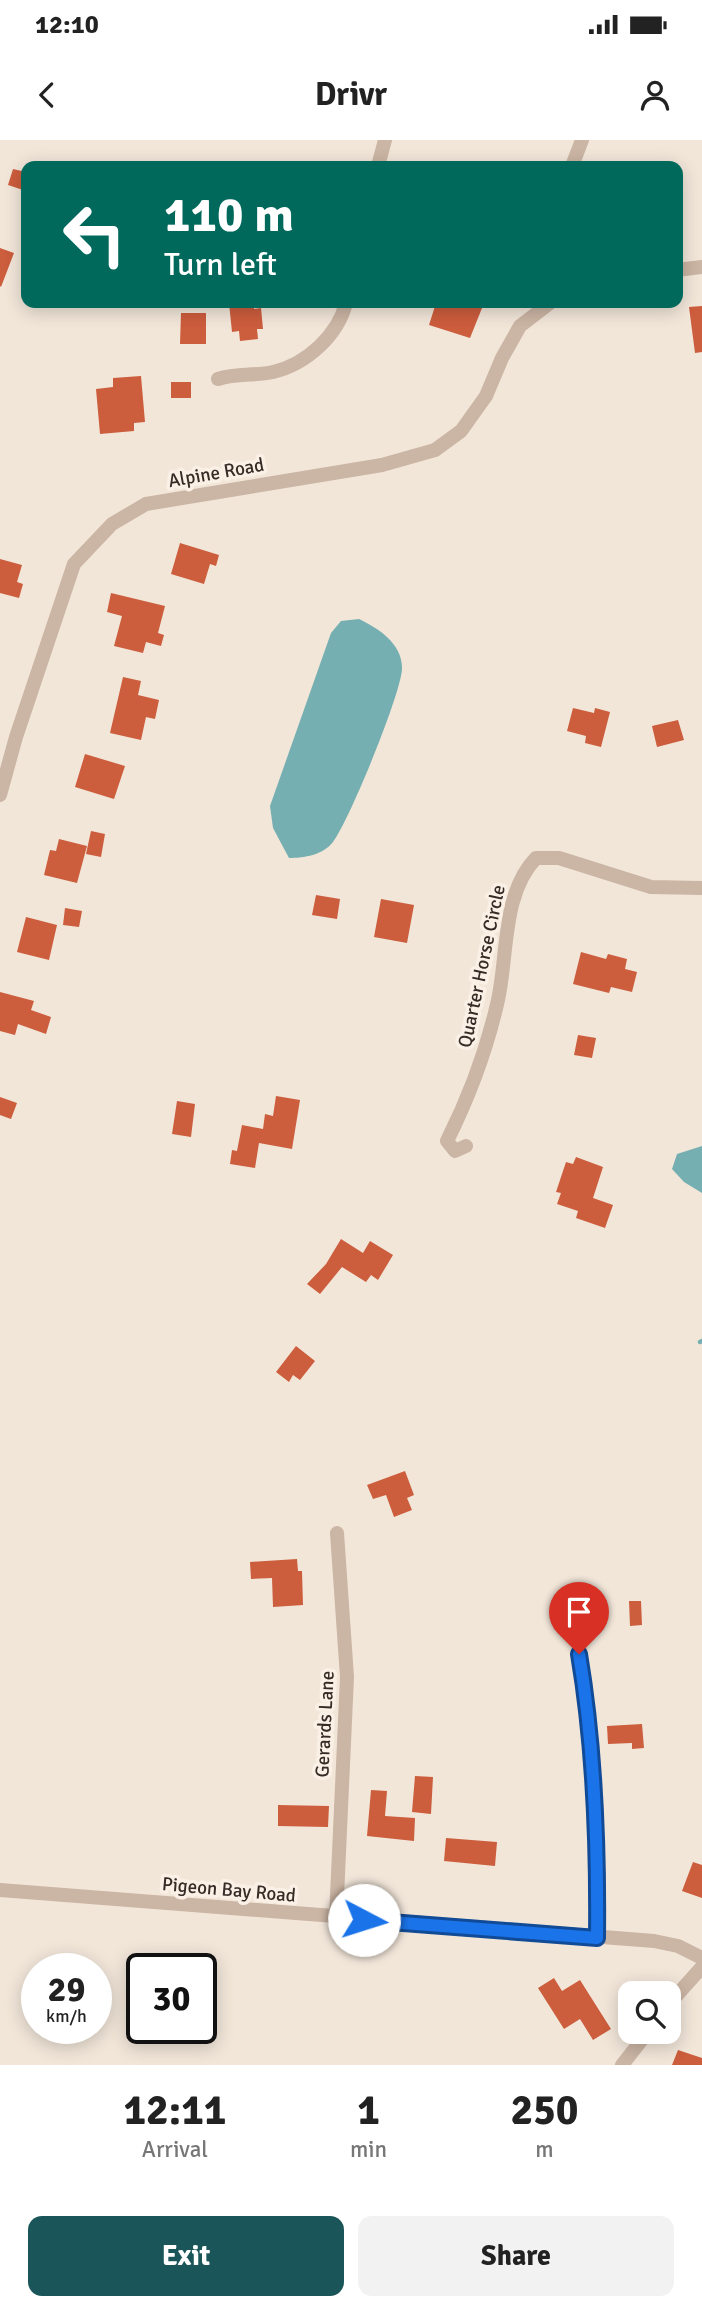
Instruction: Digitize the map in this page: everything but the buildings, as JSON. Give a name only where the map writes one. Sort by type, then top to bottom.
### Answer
[{"type":"street","points":[[379,161],[385,140]]},
{"type":"street","points":[[574,161],[582,140]]},
{"type":"street","points":[[683,269],[702,267]]},
{"type":"street","points":[[218,379],[277,371],[301,358],[336,330],[344,308]]},
{"type":"street","name":"Alpine Road","points":[[0,795],[16,737],[74,564],[112,524],[146,504],[382,465],[435,450],[461,431],[486,396],[520,326],[543,308]]},
{"type":"street","points":[[0,732],[16,737]]},
{"type":"street","name":"Quarter Horse Circle","points":[[466,1146],[455,1151],[447,1141],[479,1065],[494,1014],[520,878],[536,858],[559,858],[651,887],[702,888]]},
{"type":"street","name":"Gerards Lane","points":[[336,1918],[347,1677],[337,1533]]},
{"type":"street","points":[[579,1654],[584,1685],[597,1866],[597,1938]]},
{"type":"street","name":"Pigeon Bay Road","points":[[0,1890],[668,1943],[702,1958]]},
{"type":"street","points":[[681,1991],[702,1968]]},
{"type":"street","points":[[622,2065],[639,2044]]},
{"type":"water","points":[[359,619],[381,632],[398,652],[402,669],[393,704],[350,810],[333,842],[313,855],[289,858],[273,828],[270,806],[331,633],[341,621]]},
{"type":"water","points":[[702,1146],[702,1193],[684,1182],[672,1169],[677,1154]]},
{"type":"route","points":[[364,1920],[597,1938],[597,1866],[584,1685],[579,1654]]}]
